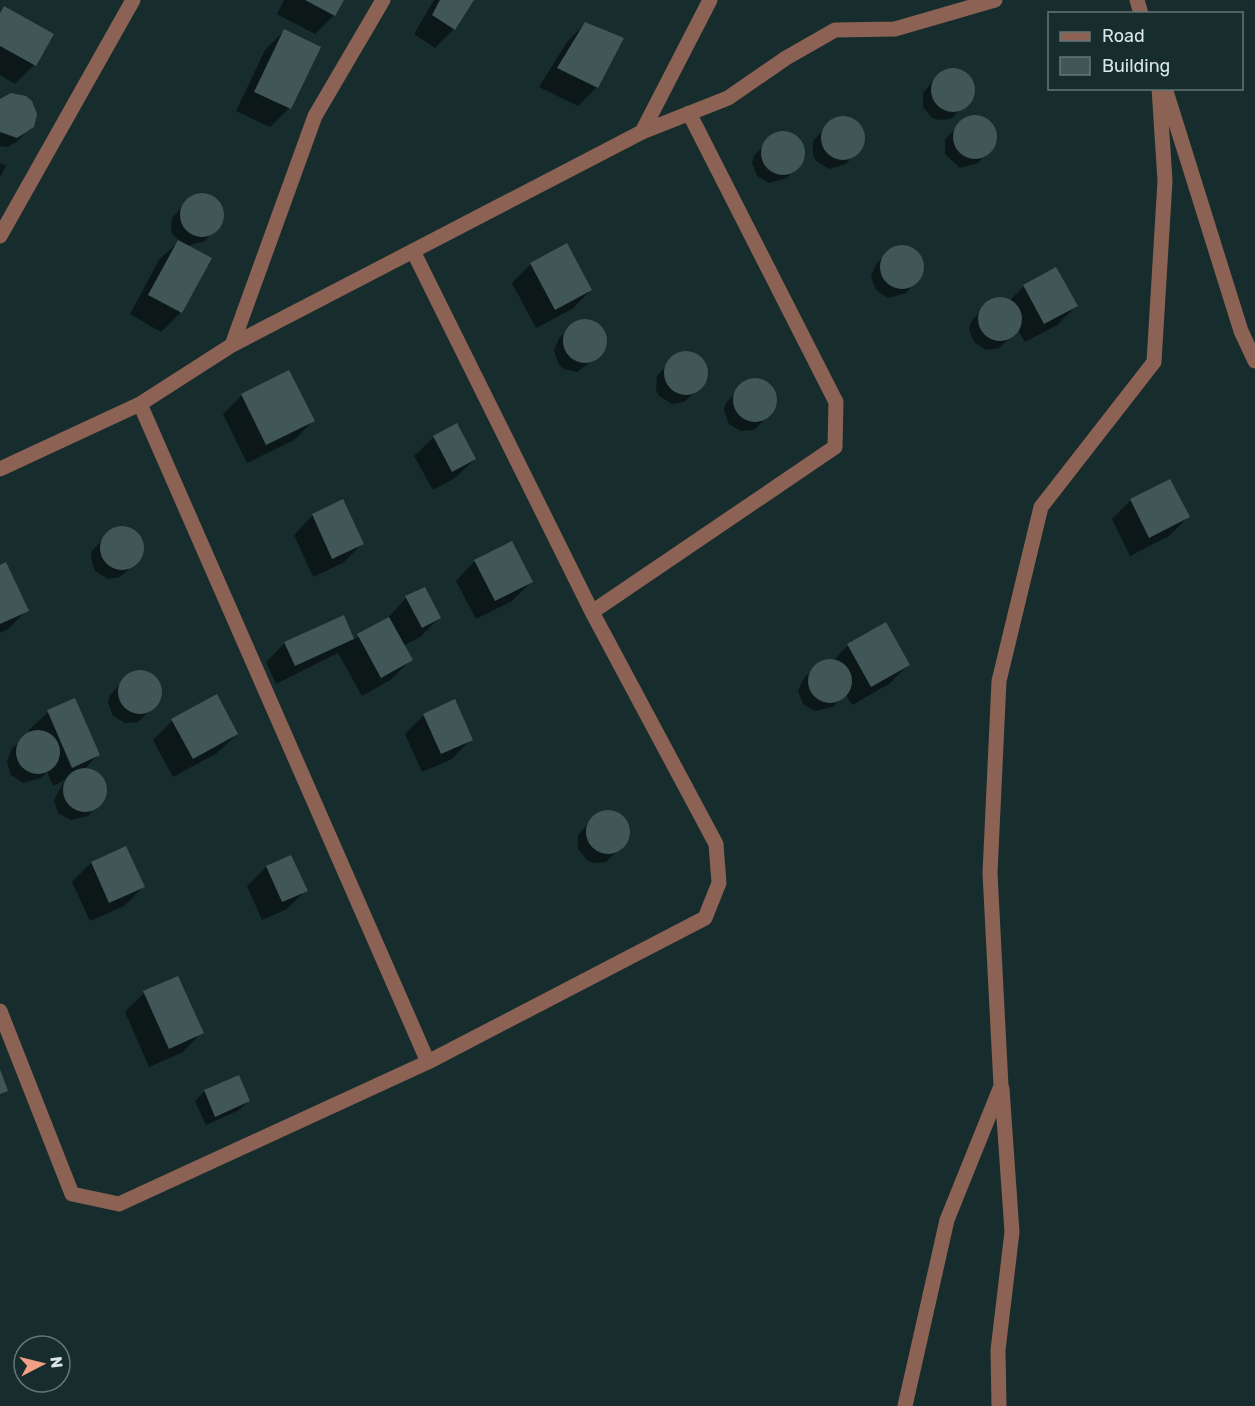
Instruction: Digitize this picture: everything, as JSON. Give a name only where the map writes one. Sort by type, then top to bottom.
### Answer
[{"type":"street","points":[[0,236],[133,0]]},
{"type":"street","points":[[232,345],[315,116],[383,0]]},
{"type":"street","points":[[642,132],[710,0]]},
{"type":"street","points":[[0,469],[140,404],[232,345],[642,132],[728,98],[786,58],[836,30],[895,29],[996,0]]},
{"type":"street","points":[[999,1406],[998,1350],[1012,1232],[990,873],[999,681],[1041,507],[1154,362],[1165,181],[1159,90]]},
{"type":"street","points":[[1166,90],[1248,328],[1255,362]]},
{"type":"street","points":[[592,612],[835,447],[836,402],[689,113]]},
{"type":"street","points":[[0,1011],[72,1194],[119,1204],[428,1062],[705,918],[719,883],[716,844],[592,612],[412,251]]},
{"type":"street","points":[[140,404],[428,1062]]},
{"type":"street","points":[[905,1406],[947,1220],[1001,1086],[1001,1074]]},
{"type":"building","points":[[305,0],[344,0],[335,16]]},
{"type":"building","points":[[440,0],[474,0],[455,30],[432,15]]},
{"type":"building","points":[[4,6],[54,34],[36,66],[0,46],[0,13]]},
{"type":"building","points":[[585,22],[624,38],[598,88],[557,68]]},
{"type":"building","points":[[284,29],[321,47],[291,109],[254,92]]},
{"type":"building","points":[[953,68],[969,74],[975,90],[969,106],[953,112],[937,106],[931,90],[937,74]]},
{"type":"building","points":[[11,93],[26,96],[32,101],[37,114],[34,127],[17,138],[0,132],[0,99]]},
{"type":"building","points":[[975,115],[991,121],[997,137],[991,153],[975,159],[959,153],[953,137],[959,121]]},
{"type":"building","points":[[843,116],[859,122],[865,138],[859,154],[843,160],[827,154],[821,138],[827,122]]},
{"type":"building","points":[[783,131],[799,137],[805,153],[799,169],[783,175],[767,169],[761,153],[767,137]]},
{"type":"building","points":[[202,193],[218,199],[224,215],[218,231],[202,237],[186,231],[180,215],[186,199]]},
{"type":"building","points":[[178,240],[212,258],[182,313],[148,295]]},
{"type":"building","points":[[567,243],[592,290],[555,310],[530,263]]},
{"type":"building","points":[[902,245],[918,251],[924,267],[918,283],[902,289],[886,283],[880,267],[886,251]]},
{"type":"building","points":[[1056,267],[1078,306],[1044,324],[1023,285]]},
{"type":"building","points":[[1000,297],[1016,303],[1022,319],[1016,335],[1000,341],[984,335],[978,319],[984,303]]},
{"type":"building","points":[[585,319],[601,325],[607,341],[601,357],[585,363],[569,357],[563,341],[569,325]]},
{"type":"building","points":[[686,351],[694,352],[702,357],[707,365],[707,381],[702,389],[694,394],[686,395],[678,394],[670,389],[665,381],[664,373],[665,365],[670,357],[678,352]]},
{"type":"building","points":[[289,370],[315,421],[266,445],[241,394]]},
{"type":"building","points":[[755,378],[771,384],[777,400],[771,416],[755,422],[739,416],[733,400],[739,384]]},
{"type":"building","points":[[457,423],[476,459],[452,472],[433,436]]},
{"type":"building","points":[[1170,479],[1190,517],[1149,538],[1130,499]]},
{"type":"building","points":[[343,499],[364,544],[332,559],[312,514]]},
{"type":"building","points":[[122,526],[138,532],[144,548],[138,564],[122,570],[106,564],[100,548],[106,532]]},
{"type":"building","points":[[512,541],[533,582],[495,601],[474,560]]},
{"type":"building","points":[[6,562],[29,611],[0,624],[0,565]]},
{"type":"building","points":[[425,587],[441,618],[422,628],[405,596]]},
{"type":"building","points":[[344,615],[354,639],[295,666],[284,642]]},
{"type":"building","points":[[389,617],[413,660],[381,678],[357,634]]},
{"type":"building","points":[[886,622],[910,665],[871,687],[847,644]]},
{"type":"building","points":[[830,659],[846,665],[852,681],[846,697],[830,703],[814,697],[808,681],[814,665]]},
{"type":"building","points":[[140,670],[156,676],[162,692],[156,708],[140,714],[124,708],[118,692],[124,676]]},
{"type":"building","points":[[217,694],[238,734],[193,759],[171,719]]},
{"type":"building","points":[[75,698],[100,755],[72,768],[47,710]]},
{"type":"building","points":[[455,699],[473,740],[441,754],[423,714]]},
{"type":"building","points":[[38,730],[54,736],[60,752],[54,768],[38,774],[22,768],[16,752],[22,736]]},
{"type":"building","points":[[85,768],[101,774],[107,790],[101,806],[85,812],[69,806],[63,790],[69,774]]},
{"type":"building","points":[[608,810],[624,816],[630,832],[624,848],[608,854],[592,848],[586,832],[592,816]]},
{"type":"building","points":[[126,846],[145,887],[109,903],[91,862]]},
{"type":"building","points":[[291,855],[308,891],[282,902],[266,866]]},
{"type":"building","points":[[178,976],[204,1033],[169,1049],[143,991]]},
{"type":"building","points":[[0,1069],[8,1091],[0,1094]]},
{"type":"building","points":[[239,1075],[250,1101],[215,1117],[204,1090]]}]
